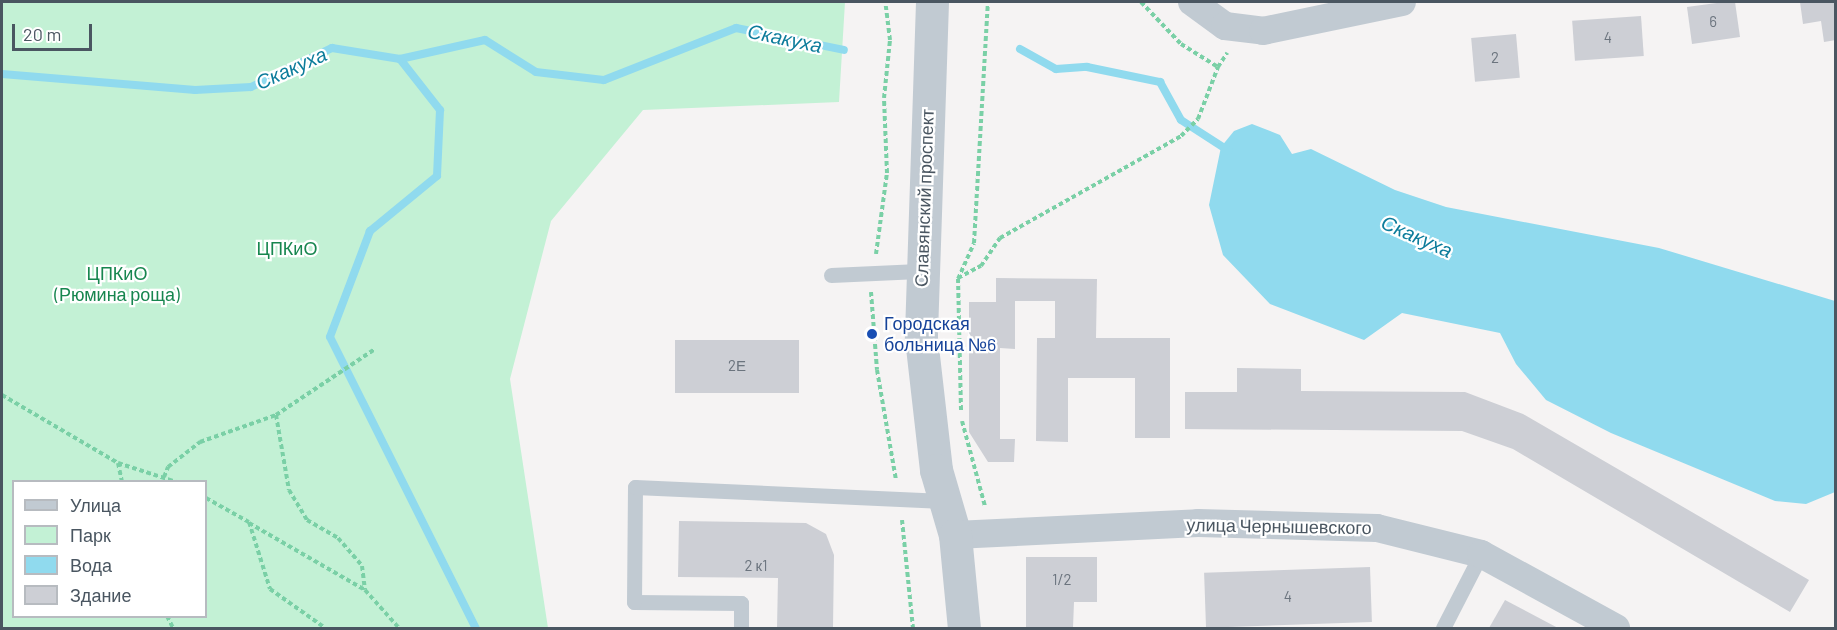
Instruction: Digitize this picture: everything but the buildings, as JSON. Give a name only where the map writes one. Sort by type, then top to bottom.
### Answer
[{"type":"street","name":"Славянский проспект","points":[[932,2],[919,270],[921,338],[936,470],[956,536],[964,628]]},
{"type":"street","points":[[1192,2],[1225,26],[1263,31],[1402,2]]},
{"type":"street","name":"улица Чернышевского","points":[[956,536],[991,530],[1242,522],[1377,528],[1481,554],[1616,628]]},
{"type":"lane","points":[[831,275],[919,270]]},
{"type":"lane","points":[[741,628],[741,603],[634,602],[635,487],[944,501]]},
{"type":"lane","points":[[1443,628],[1481,554]]},
{"type":"path","points":[[885,2],[891,40],[884,98],[886,173],[873,273],[877,370],[899,499],[913,628]]},
{"type":"path","points":[[991,530],[962,418],[958,279],[974,243],[988,4],[995,2]]},
{"type":"path","points":[[1141,2],[1181,44],[1218,67]]},
{"type":"path","points":[[958,279],[981,266],[1000,238],[1181,136],[1198,119],[1218,67],[1242,30]]},
{"type":"path","points":[[164,477],[168,467],[200,442],[276,416],[375,349]]},
{"type":"path","points":[[2,395],[118,463],[171,480]]},
{"type":"path","points":[[276,416],[289,490],[307,520],[338,538],[362,566],[365,590]]},
{"type":"path","points":[[118,463],[122,480]]},
{"type":"path","points":[[207,499],[365,590],[399,628]]},
{"type":"path","points":[[249,522],[270,589],[325,628]]},
{"type":"green space","name":"ЦПКиО","points":[[2,2],[845,2],[839,102],[643,110],[551,221],[510,379],[548,628],[2,628]]},
{"type":"water","points":[[1252,124],[1280,135],[1292,154],[1311,149],[1395,190],[1446,207],[1659,248],[1835,301],[1835,492],[1806,504],[1775,501],[1611,433],[1546,400],[1516,364],[1500,333],[1402,313],[1364,340],[1270,304],[1223,255],[1209,205],[1221,147],[1234,131]]},
{"type":"waterway","name":"Скакуха","points":[[2,74],[195,90],[251,87],[332,48],[400,59],[485,40],[536,72],[604,80],[736,28],[844,50]]},
{"type":"waterway","name":"Скакуха","points":[[1020,49],[1056,69],[1087,67],[1160,82],[1181,120],[1229,151]]},
{"type":"waterway","points":[[400,59],[440,110],[437,176],[370,231],[330,337],[476,628]]},
{"type":"place","name":"Городская больница №6","points":[[872,334]]},
{"type":"park label","name":"ЦПКиО (Рюмина роща)","points":[[117,284]]}]
